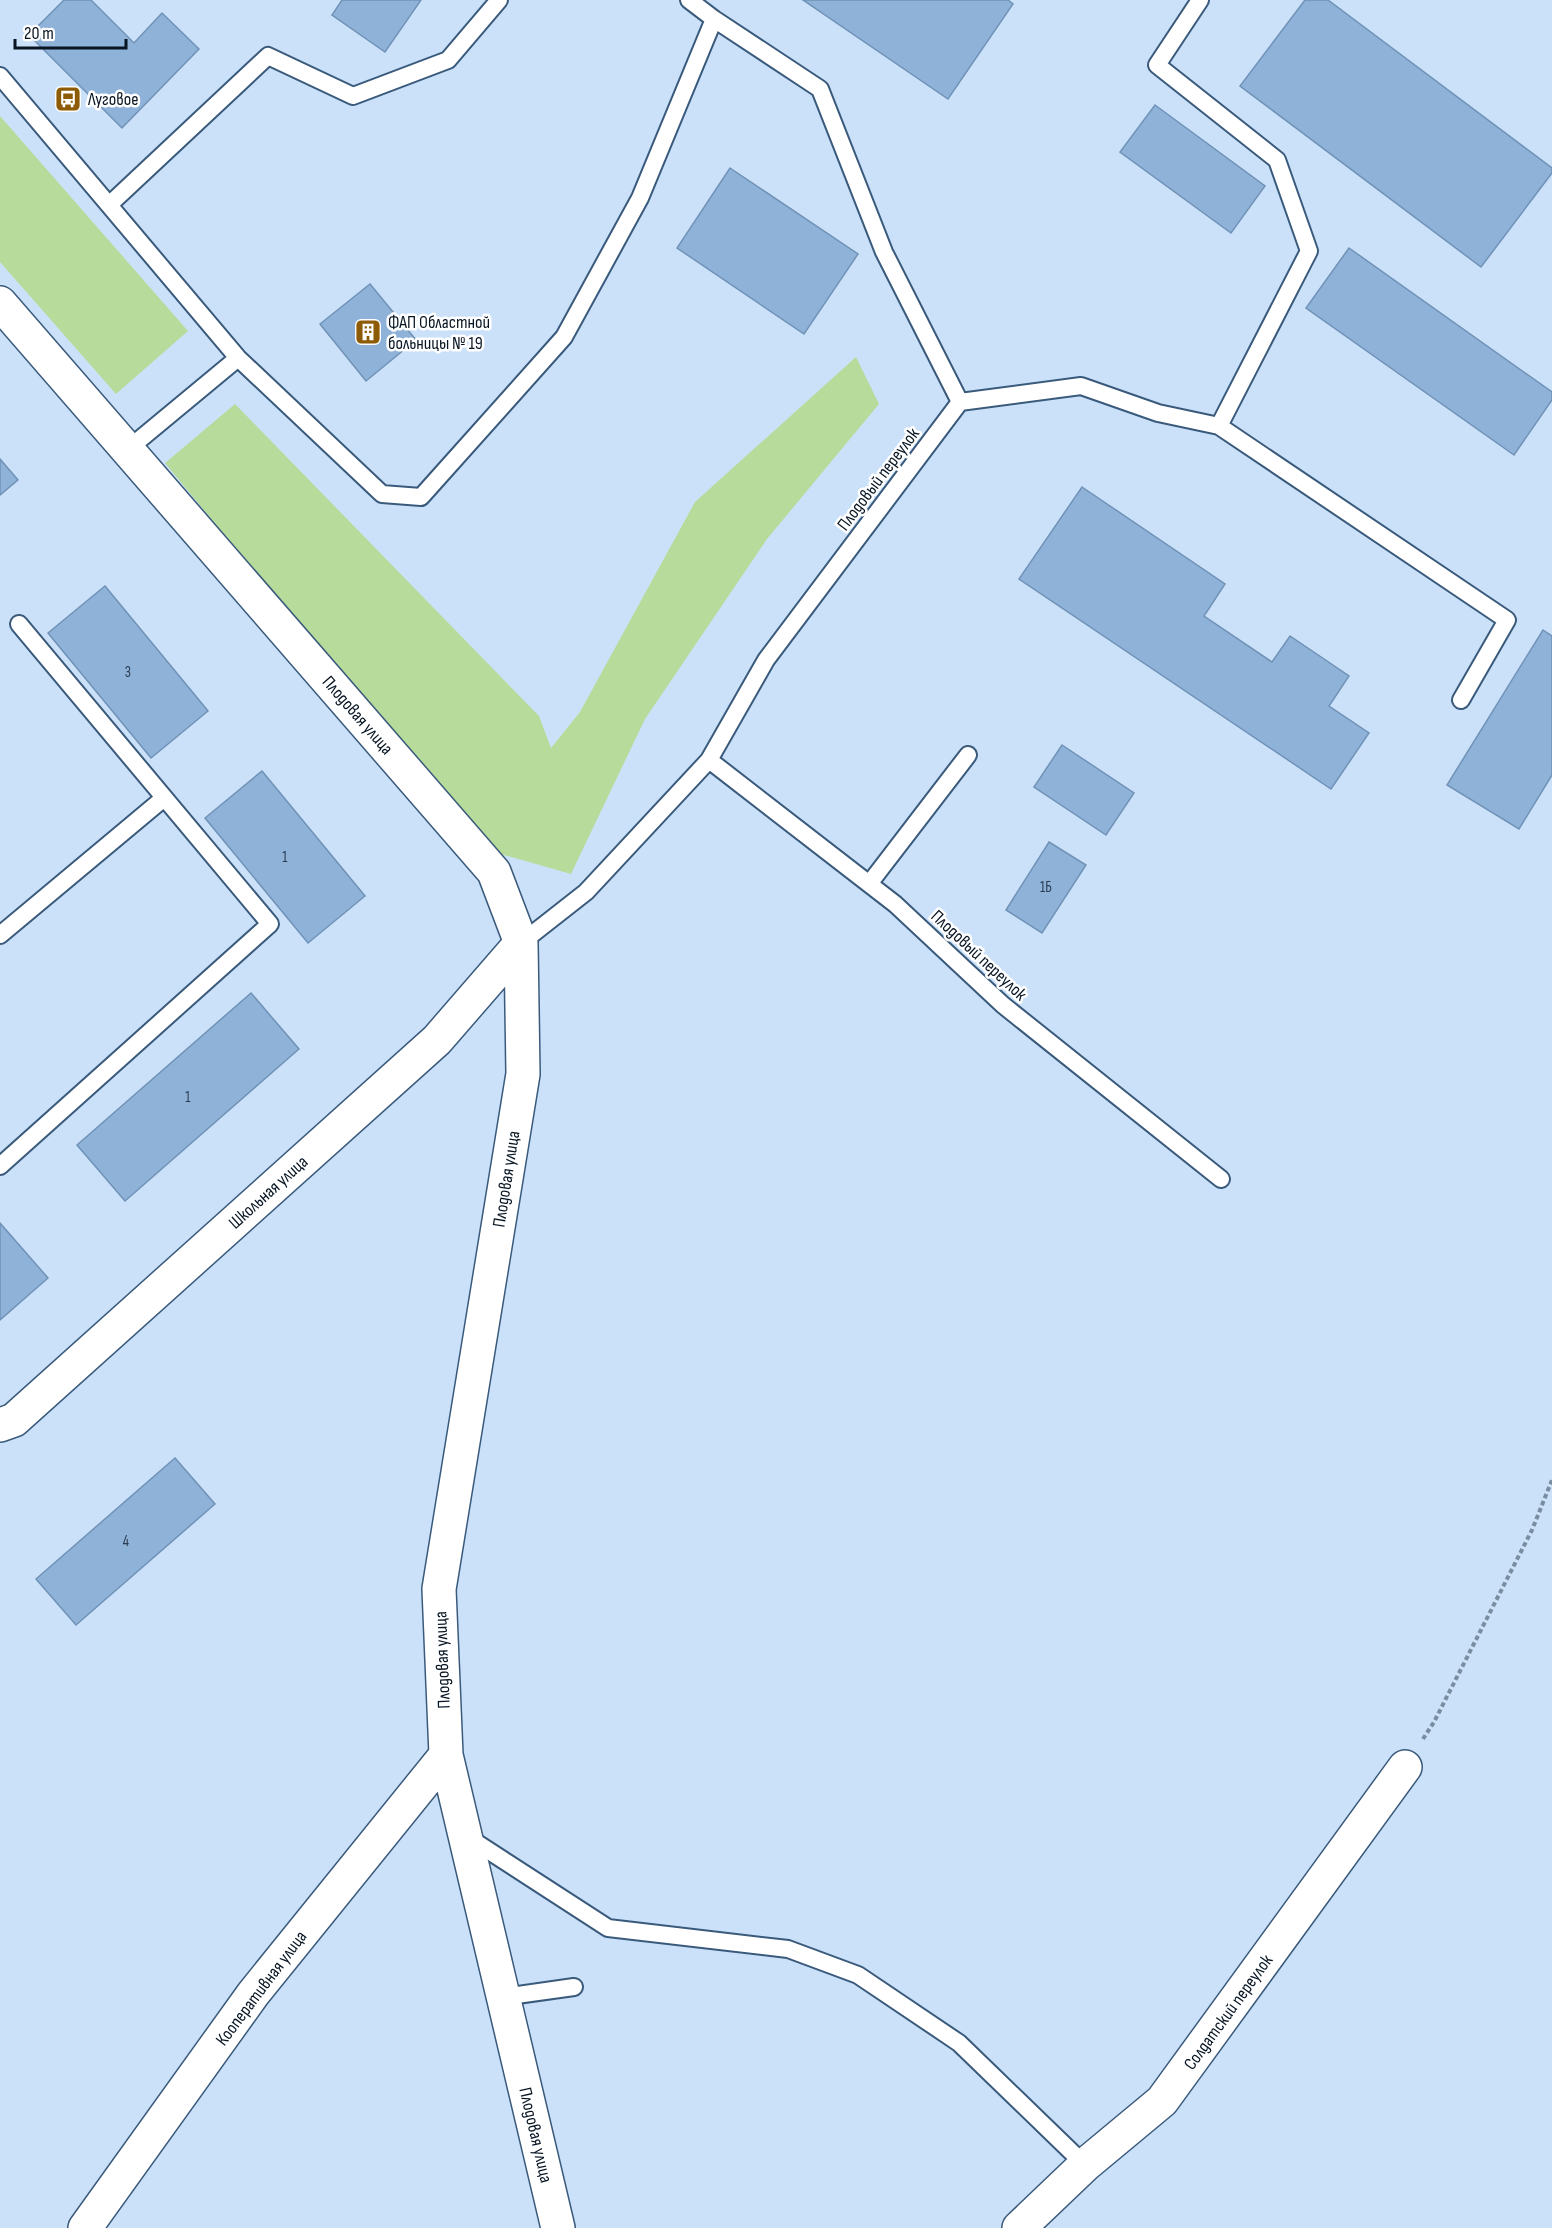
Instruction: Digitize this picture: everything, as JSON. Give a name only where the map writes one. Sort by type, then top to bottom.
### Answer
[{"type":"street","name":"Плодовая улица","points":[[0,303],[494,872],[521,943],[523,1074],[439,1589],[446,1755],[558,2228]]},
{"type":"street","name":"Школьная улица","points":[[0,1425],[14,1420],[437,1040],[521,943]]},
{"type":"street","name":"Кооперативная улица","points":[[85,2228],[253,1994],[446,1755]]},
{"type":"street","name":"Солдатский переулок","points":[[1019,2228],[1085,2165],[1162,2101],[1405,1767]]},
{"type":"lane","points":[[109,205],[268,56],[353,96],[448,60],[499,0]]},
{"type":"lane","points":[[689,0],[820,89],[885,252],[960,402],[1081,386],[1158,413],[1219,426],[1507,620],[1461,700]]},
{"type":"lane","points":[[1200,0],[1156,65],[1277,160],[1310,251],[1219,426]]},
{"type":"lane","points":[[0,76],[238,358],[382,494],[421,497],[564,337],[640,198],[714,19]]},
{"type":"lane","points":[[127,450],[238,358]]},
{"type":"lane","name":"Плодовый переулок","points":[[521,943],[586,892],[709,760],[766,660],[960,402]]},
{"type":"lane","points":[[0,1166],[270,924],[19,624]]},
{"type":"lane","points":[[869,884],[968,755]]},
{"type":"lane","name":"Плодовый переулок","points":[[709,760],[895,904],[1003,1005],[1221,1179]]},
{"type":"lane","points":[[0,935],[164,798]]},
{"type":"lane","points":[[465,1835],[608,1928],[788,1949],[858,1975],[959,2043],[1085,2165]]},
{"type":"lane","points":[[503,1997],[574,1987]]},
{"type":"path","points":[[1405,1767],[1434,1722],[1532,1530],[1552,1480]]},
{"type":"green space","points":[[0,116],[188,331],[116,394],[0,262]]},
{"type":"green space","points":[[856,357],[879,404],[767,539],[645,719],[571,874],[483,849],[165,463],[235,404],[539,716],[551,748],[580,712],[695,502]]},
{"type":"building","points":[[64,0],[91,0],[134,43],[162,13],[199,49],[122,128],[29,35]]},
{"type":"building","points":[[342,0],[421,0],[385,52],[332,15]]},
{"type":"building","points":[[803,0],[1008,0],[1013,4],[948,99]]},
{"type":"building","points":[[1305,0],[1328,0],[1552,168],[1552,173],[1481,267],[1240,86]]},
{"type":"building","points":[[1155,105],[1265,186],[1231,233],[1120,152]]},
{"type":"building","points":[[730,168],[858,254],[804,334],[677,248]]},
{"type":"building","points":[[1349,248],[1552,392],[1552,400],[1514,455],[1306,308]]},
{"type":"building","name":"ФАП Областной больницы № 19","points":[[370,284],[416,340],[366,381],[320,324]]},
{"type":"building","points":[[0,459],[18,480],[0,495]]},
{"type":"building","points":[[1082,487],[1225,584],[1204,616],[1272,662],[1290,636],[1349,676],[1329,706],[1369,733],[1331,789],[1019,579]]},
{"type":"building","points":[[105,586],[208,711],[151,758],[48,633]]},
{"type":"building","points":[[1543,630],[1552,636],[1552,775],[1519,829],[1447,785]]},
{"type":"building","points":[[1062,745],[1134,793],[1106,835],[1034,787]]},
{"type":"building","points":[[262,771],[365,896],[308,943],[205,818]]},
{"type":"building","points":[[1049,842],[1086,865],[1042,933],[1006,910]]},
{"type":"building","points":[[251,993],[299,1049],[125,1201],[77,1145]]},
{"type":"building","points":[[0,1223],[48,1278],[0,1320]]},
{"type":"building","points":[[175,1458],[215,1504],[76,1625],[36,1579]]},
{"type":"place","name":"Луговое","points":[[68,99]]},
{"type":"place","name":"ФАП Областной больницы № 19","points":[[368,332]]}]
